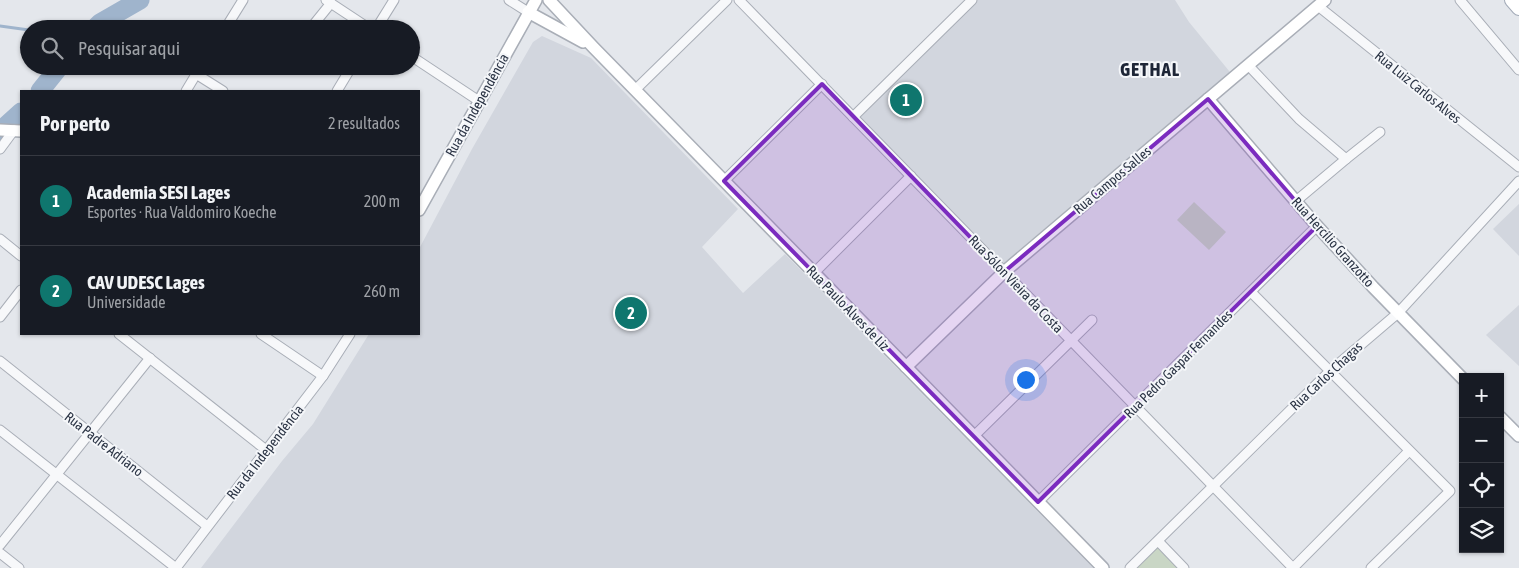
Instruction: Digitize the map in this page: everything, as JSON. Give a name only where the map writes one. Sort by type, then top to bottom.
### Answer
[{"type":"main road","points":[[1512,0],[1519,8]]},
{"type":"street","points":[[230,20],[242,0]]},
{"type":"street","points":[[382,20],[394,0]]},
{"type":"street","points":[[510,0],[528,12]]},
{"type":"street","name":"Rua da Independência","points":[[420,208],[536,0]]},
{"type":"street","name":"Rua Paulo Alves de Liz","points":[[549,0],[1103,568]]},
{"type":"street","points":[[635,90],[727,0]]},
{"type":"street","name":"Rua Sólon Vieira da Costa","points":[[740,0],[1293,568]]},
{"type":"street","points":[[853,117],[972,0]]},
{"type":"street","points":[[1460,0],[1519,70]]},
{"type":"street","points":[[316,20],[328,2],[356,20]]},
{"type":"street","name":"Rua Campos Salles","points":[[906,367],[1004,272],[1321,3]]},
{"type":"street","name":"Rua Luiz Carlos Alves","points":[[1321,3],[1519,167]]},
{"type":"street","name":"Rua Paulo Alves de Liz","points":[[528,12],[594,48]]},
{"type":"street","points":[[420,62],[479,100]]},
{"type":"street","points":[[1248,65],[1299,119],[1346,160]]},
{"type":"street","points":[[187,90],[196,75]]},
{"type":"street","points":[[205,75],[222,90]]},
{"type":"street","points":[[338,90],[347,75]]},
{"type":"street","points":[[724,180],[822,84]]},
{"type":"street","name":"Rua Hercílio Granzotto","points":[[1208,99],[1317,226],[1459,375]]},
{"type":"street","points":[[0,149],[12,130]]},
{"type":"street","points":[[1296,201],[1380,132]]},
{"type":"street","points":[[814,273],[911,176]]},
{"type":"street","name":"Rua Carlos Chagas","points":[[1130,568],[1330,371],[1398,312],[1519,181]]},
{"type":"street","name":"Rua Pedro Gaspar Fernandes","points":[[1038,502],[1317,226]]},
{"type":"street","points":[[0,239],[20,255]]},
{"type":"street","points":[[0,317],[20,291]]},
{"type":"street","points":[[1251,292],[1450,491],[1371,568]]},
{"type":"street","points":[[974,436],[1092,320]]},
{"type":"street","points":[[120,335],[266,450]]},
{"type":"street","points":[[262,335],[323,376]]},
{"type":"street","name":"Rua da Independência","points":[[176,568],[323,376],[349,335]]},
{"type":"street","points":[[0,546],[150,358]]},
{"type":"street","name":"Rua Padre Adriano","points":[[0,361],[207,526]]},
{"type":"street","points":[[1501,418],[1519,436]]},
{"type":"street","points":[[0,430],[176,568]]},
{"type":"street","points":[[1293,568],[1409,451]]},
{"type":"street","points":[[1158,541],[1184,568]]},
{"type":"street","points":[[0,553],[19,568]]},
{"type":"highlighted area","points":[[822,84],[1004,272],[1208,99],[1317,226],[1038,502],[724,181]]},
{"type":"shaded area","points":[[972,0],[1175,0],[1189,22],[1234,77],[1004,272],[853,117]]},
{"type":"shaded area","points":[[542,36],[591,58],[738,209],[702,247],[743,293],[785,254],[1093,568],[201,568],[282,461],[313,424],[368,335],[420,335],[420,247],[472,149],[533,42]]},
{"type":"shaded area","points":[[1519,204],[1519,256],[1493,229]]},
{"type":"shaded area","points":[[1519,305],[1519,366],[1486,335]]},
{"type":"green space","points":[[1194,202],[1226,232],[1209,250],[1177,220]]},
{"type":"green space","points":[[1158,541],[1184,568],[1130,568]]},
{"type":"waterway","points":[[105,20],[140,0]]},
{"type":"waterway","points":[[0,26],[20,29]]},
{"type":"waterway","points":[[41,90],[53,75]]},
{"type":"waterway","points":[[0,131],[20,113]]},
{"type":"place","name":"Academia SESI Lages","points":[[906,100]]},
{"type":"place","name":"CAV UDESC Lages","points":[[631,313]]},
{"type":"district","name":"GETHAL","points":[[1150,69]]}]
